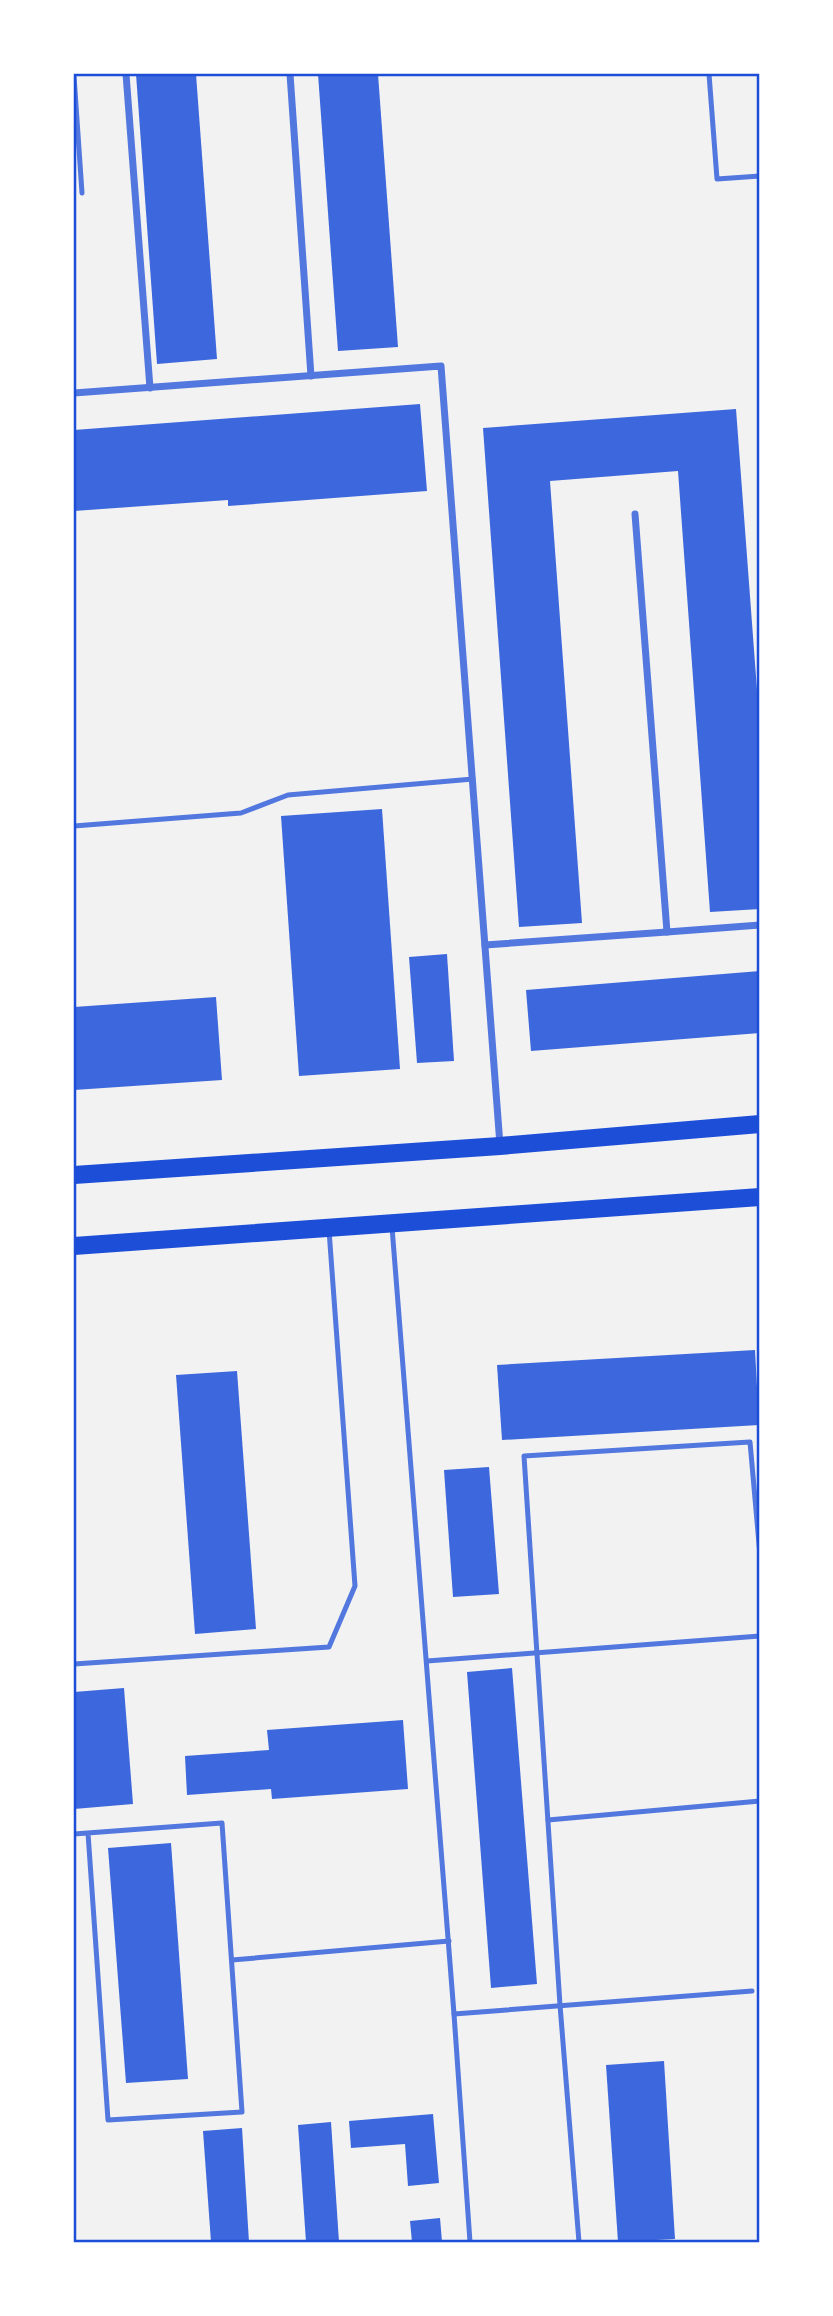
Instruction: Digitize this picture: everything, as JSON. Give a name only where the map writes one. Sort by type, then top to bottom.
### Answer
[{"type":"main road","points":[[74,1175],[500,1146],[760,1124]]},
{"type":"main road","points":[[74,1247],[760,1197]]},
{"type":"street","points":[[126,74],[150,388]]},
{"type":"street","points":[[290,74],[311,376]]},
{"type":"street","points":[[74,393],[442,366],[500,1146]]},
{"type":"street","points":[[635,514],[667,932]]},
{"type":"street","points":[[485,945],[760,925]]},
{"type":"lane","points":[[709,74],[717,179],[760,176]]},
{"type":"lane","points":[[74,76],[82,193]]},
{"type":"lane","points":[[74,826],[241,813],[288,794],[473,779]]},
{"type":"lane","points":[[392,1223],[470,2242]]},
{"type":"lane","points":[[74,1664],[329,1647],[355,1587],[330,1230]]},
{"type":"lane","points":[[579,2242],[560,2005],[524,1456],[750,1441],[760,1555]]},
{"type":"lane","points":[[427,1661],[760,1636]]},
{"type":"lane","points":[[548,1820],[760,1801]]},
{"type":"lane","points":[[74,1834],[222,1823],[242,2112],[108,2120],[88,1833]]},
{"type":"lane","points":[[232,1961],[449,1941]]},
{"type":"lane","points":[[454,2014],[752,1991]]},
{"type":"building","points":[[136,74],[196,74],[217,359],[157,364]]},
{"type":"building","points":[[318,74],[378,74],[398,347],[338,351]]},
{"type":"building","points":[[420,404],[427,491],[228,506],[228,500],[74,511],[74,430]]},
{"type":"building","points":[[736,409],[760,730],[760,909],[710,912],[678,471],[550,481],[582,923],[519,927],[483,428]]},
{"type":"building","points":[[382,809],[400,1069],[299,1076],[281,816]]},
{"type":"building","points":[[447,954],[454,1061],[417,1063],[409,957]]},
{"type":"building","points":[[760,971],[760,1033],[531,1051],[526,990]]},
{"type":"building","points":[[216,997],[222,1080],[74,1090],[74,1007]]},
{"type":"building","points":[[755,1350],[759,1425],[502,1440],[497,1365]]},
{"type":"building","points":[[237,1371],[256,1629],[195,1634],[176,1375]]},
{"type":"building","points":[[489,1467],[499,1594],[453,1597],[444,1470]]},
{"type":"building","points":[[512,1668],[537,1984],[491,1988],[467,1672]]},
{"type":"building","points":[[124,1688],[133,1804],[74,1809],[74,1692]]},
{"type":"building","points":[[403,1720],[408,1789],[272,1799],[271,1789],[187,1795],[185,1756],[269,1750],[267,1730]]},
{"type":"building","points":[[171,1843],[188,2079],[126,2083],[108,1848]]},
{"type":"building","points":[[664,2061],[675,2239],[618,2242],[606,2065]]},
{"type":"building","points":[[433,2114],[439,2183],[408,2186],[405,2144],[351,2148],[349,2121]]},
{"type":"building","points":[[331,2122],[339,2242],[306,2242],[298,2125]]},
{"type":"building","points":[[242,2128],[249,2242],[211,2242],[203,2131]]},
{"type":"building","points":[[440,2218],[442,2242],[412,2242],[410,2221]]}]
